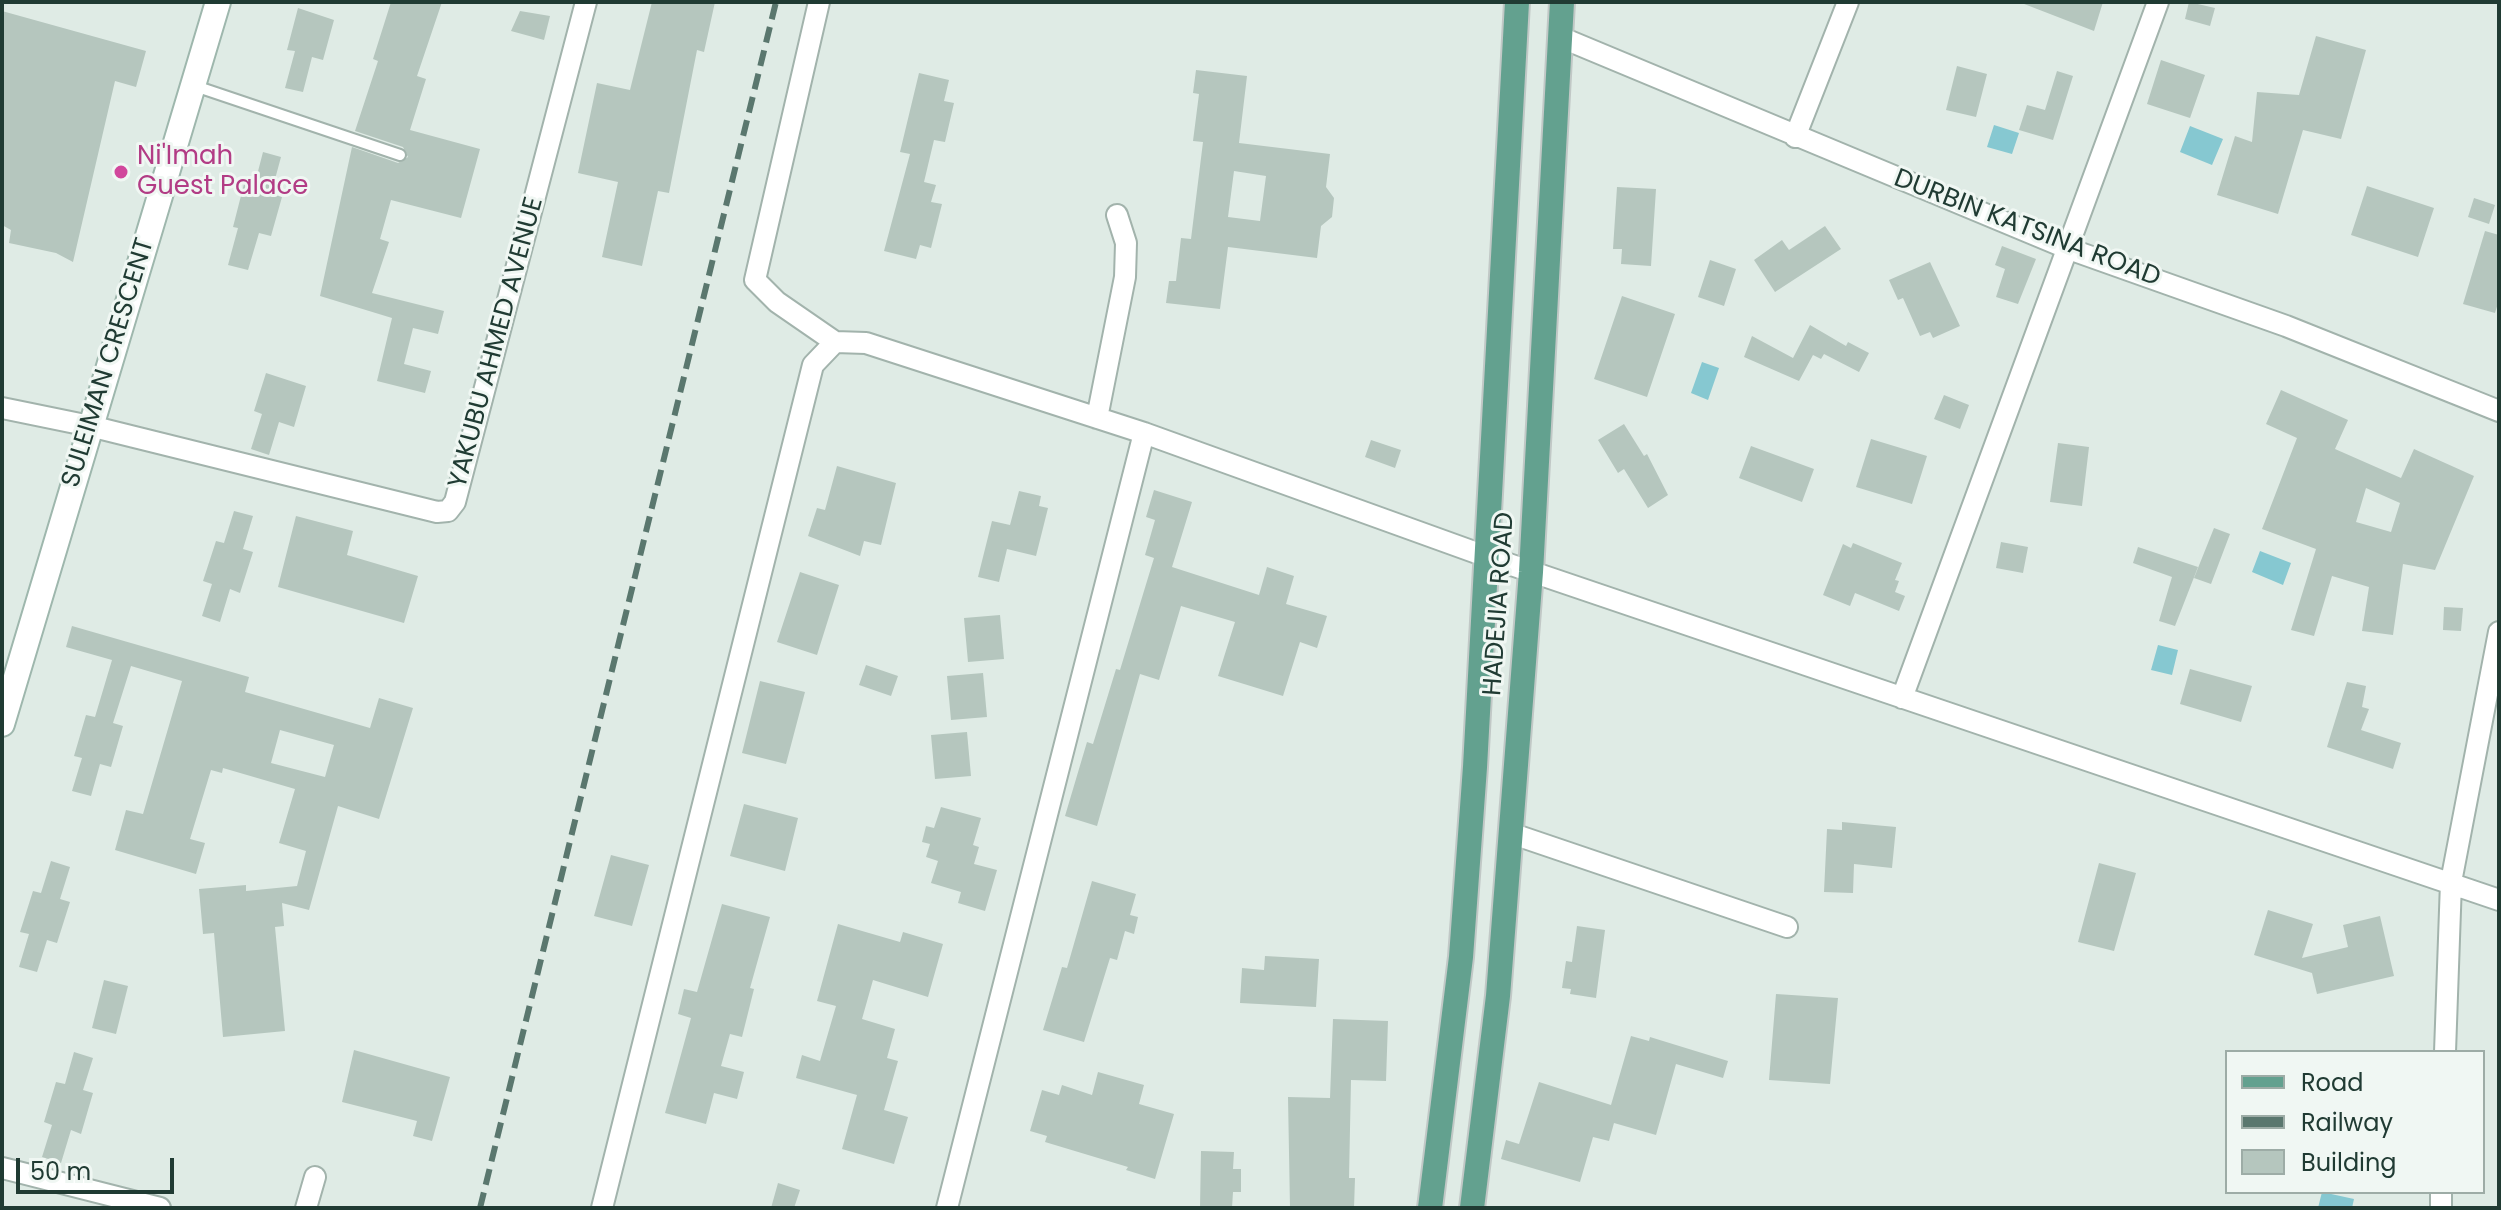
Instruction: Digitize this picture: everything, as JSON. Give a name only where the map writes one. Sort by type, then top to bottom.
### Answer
[{"type":"main road","name":"HADEJIA ROAD","points":[[1430,1208],[1461,957],[1488,557],[1517,2]]},
{"type":"main road","name":"HADEJIA ROAD","points":[[1472,1208],[1498,996],[1531,572],[1562,2]]},
{"type":"street","name":"SULEIMAN CRESCENT","points":[[2,724],[218,2]]},
{"type":"street","name":"YAKUBU AHMED AVENUE","points":[[90,426],[437,512],[448,511],[455,502],[586,2]]},
{"type":"street","points":[[819,2],[755,280],[777,302],[835,342],[866,343],[1144,433],[1531,572],[2499,900]]},
{"type":"street","points":[[1795,137],[1848,2]]},
{"type":"street","points":[[1902,698],[2158,2]]},
{"type":"street","name":"DURBIN KATSINA ROAD","points":[[1560,37],[2069,249],[2286,326],[2499,411]]},
{"type":"street","points":[[1097,418],[1125,277],[1126,243],[1117,215]]},
{"type":"street","points":[[602,1208],[813,365],[835,342]]},
{"type":"street","points":[[2,408],[90,426]]},
{"type":"street","points":[[947,1208],[1144,433]]},
{"type":"street","points":[[2445,1050],[2451,882],[2499,632]]},
{"type":"street","points":[[1510,833],[1787,927]]},
{"type":"street","points":[[2,1168],[103,1201],[160,1208]]},
{"type":"street","points":[[306,1208],[315,1177]]},
{"type":"lane","points":[[193,85],[400,155]]},
{"type":"water","points":[[1994,125],[2019,133],[2012,154],[1987,147]]},
{"type":"water","points":[[2190,126],[2223,139],[2212,165],[2180,152]]},
{"type":"water","points":[[1702,362],[1719,368],[1708,400],[1691,393]]},
{"type":"water","points":[[2260,551],[2291,563],[2283,585],[2252,572]]},
{"type":"water","points":[[2158,645],[2178,650],[2172,675],[2151,670]]},
{"type":"water","points":[[2322,1194],[2354,1199],[2352,1208],[2318,1208]]},
{"type":"building","points":[[391,2],[442,2],[417,76],[426,79],[410,130],[480,149],[461,218],[391,200],[380,239],[389,242],[372,293],[444,311],[438,334],[413,328],[404,364],[431,371],[425,393],[377,381],[392,318],[320,296],[352,147],[398,163],[408,157],[403,147],[355,131],[378,61],[373,59]]},
{"type":"building","points":[[652,2],[715,2],[704,52],[697,50],[669,193],[658,191],[642,266],[602,257],[618,182],[578,173],[597,83],[630,90]]},
{"type":"building","points":[[2019,2],[2103,2],[2094,31]]},
{"type":"building","points":[[2189,2],[2215,8],[2210,26],[2185,19]]},
{"type":"building","points":[[298,8],[334,20],[323,60],[312,57],[303,92],[285,88],[295,51],[287,50]]},
{"type":"building","points":[[2,11],[146,51],[136,87],[115,81],[73,262],[56,253],[9,243],[11,230],[2,225]]},
{"type":"building","points":[[520,11],[550,16],[544,40],[511,31]]},
{"type":"building","points":[[2316,36],[2366,50],[2341,139],[2303,130],[2278,214],[2217,195],[2235,136],[2252,142],[2257,92],[2299,95]]},
{"type":"building","points":[[2161,60],[2205,75],[2190,118],[2147,104]]},
{"type":"building","points":[[1957,66],[1987,74],[1976,117],[1946,110]]},
{"type":"building","points":[[1196,70],[1247,76],[1239,143],[1330,154],[1326,187],[1334,198],[1332,217],[1321,226],[1317,258],[1228,247],[1220,309],[1166,303],[1169,281],[1176,281],[1181,238],[1191,239],[1203,142],[1193,141],[1199,94],[1193,93]],"holes":[[[1234,171],[1266,176],[1260,221],[1228,217]]]},
{"type":"building","points":[[2057,71],[2073,76],[2053,140],[2019,130],[2027,105],[2045,110]]},
{"type":"building","points":[[919,73],[949,80],[944,101],[954,103],[945,142],[934,140],[924,182],[936,185],[931,202],[942,204],[931,248],[920,245],[916,259],[884,251],[910,154],[900,152]]},
{"type":"building","points":[[263,152],[281,157],[271,194],[282,197],[271,236],[259,233],[248,270],[228,265],[238,228],[233,227],[245,180],[255,183]]},
{"type":"building","points":[[2367,186],[2434,208],[2418,257],[2351,235]]},
{"type":"building","points":[[1617,187],[1656,189],[1651,266],[1621,264],[1622,249],[1613,249]]},
{"type":"building","points":[[2474,198],[2495,205],[2489,224],[2468,217]]},
{"type":"building","points":[[1825,226],[1841,249],[1775,292],[1754,260],[1782,240],[1789,250]]},
{"type":"building","points":[[2485,231],[2499,235],[2499,300],[2495,313],[2463,304]]},
{"type":"building","points":[[2002,246],[2036,259],[2018,304],[1996,297],[2005,269],[1995,265]]},
{"type":"building","points":[[1710,260],[1736,269],[1724,306],[1698,297]]},
{"type":"building","points":[[1930,262],[1960,326],[1933,338],[1930,332],[1920,336],[1903,298],[1898,300],[1889,280]]},
{"type":"building","points":[[1622,296],[1675,314],[1647,397],[1594,379]]},
{"type":"building","points":[[1810,325],[1846,346],[1848,342],[1869,353],[1859,372],[1824,354],[1821,359],[1813,355],[1799,381],[1744,357],[1752,336],[1793,358]]},
{"type":"building","points":[[266,373],[306,386],[294,427],[279,422],[269,455],[251,449],[262,414],[254,411]]},
{"type":"building","points":[[2281,390],[2348,420],[2335,449],[2401,478],[2414,449],[2474,476],[2435,570],[2403,564],[2393,635],[2362,631],[2369,587],[2332,576],[2314,636],[2291,630],[2316,549],[2262,529],[2297,438],[2266,424]],"holes":[[[2366,488],[2400,503],[2391,532],[2356,522]]]},
{"type":"building","points":[[1944,395],[1969,405],[1960,429],[1934,419]]},
{"type":"building","points":[[1624,424],[1644,456],[1647,454],[1668,495],[1648,508],[1624,469],[1618,473],[1598,440]]},
{"type":"building","points":[[1871,439],[1927,456],[1912,504],[1856,487]]},
{"type":"building","points":[[1371,440],[1401,450],[1395,468],[1365,457]]},
{"type":"building","points":[[2058,443],[2089,447],[2082,506],[2050,502]]},
{"type":"building","points":[[1751,446],[1814,469],[1802,502],[1739,478]]},
{"type":"building","points":[[837,466],[896,483],[881,545],[864,541],[860,556],[808,536],[817,508],[825,510]]},
{"type":"building","points":[[1154,490],[1192,502],[1172,567],[1259,595],[1267,567],[1294,576],[1286,604],[1327,616],[1317,648],[1300,642],[1283,696],[1218,676],[1235,622],[1181,606],[1159,680],[1140,674],[1097,826],[1065,816],[1087,742],[1093,744],[1116,669],[1120,670],[1154,558],[1145,555],[1155,520],[1146,517]]},
{"type":"building","points":[[1019,491],[1041,496],[1039,506],[1048,508],[1036,556],[1007,549],[999,582],[978,577],[992,521],[1010,525]]},
{"type":"building","points":[[234,511],[253,516],[243,549],[253,552],[240,593],[230,589],[220,622],[202,616],[212,584],[203,581],[216,541],[224,543]]},
{"type":"building","points":[[296,516],[353,531],[347,555],[418,576],[404,623],[278,587]]},
{"type":"building","points":[[2214,528],[2230,534],[2211,584],[2194,578]]},
{"type":"building","points":[[2001,542],[2028,547],[2023,573],[1996,568]]},
{"type":"building","points":[[1853,543],[1902,563],[1895,580],[1899,581],[1895,592],[1905,596],[1899,611],[1855,593],[1850,606],[1823,595],[1843,544],[1851,548]]},
{"type":"building","points":[[2138,547],[2198,567],[2175,626],[2159,621],[2172,577],[2133,563]]},
{"type":"building","points":[[800,572],[839,585],[817,655],[777,642]]},
{"type":"building","points":[[2444,607],[2463,608],[2461,631],[2443,630]]},
{"type":"building","points":[[1000,615],[1004,659],[968,662],[964,618]]},
{"type":"building","points":[[72,626],[249,677],[245,692],[370,728],[379,698],[413,708],[379,819],[338,806],[309,910],[282,903],[284,926],[275,927],[285,1031],[223,1037],[214,933],[203,934],[199,889],[246,885],[246,891],[297,886],[306,851],[279,843],[295,789],[223,768],[222,773],[211,770],[190,839],[205,843],[196,874],[115,850],[126,810],[143,814],[182,681],[131,666],[113,723],[123,726],[111,767],[100,764],[91,796],[72,791],[82,758],[74,756],[86,715],[95,717],[112,660],[66,647]],"holes":[[[280,730],[334,745],[325,777],[271,763]]]},
{"type":"building","points":[[866,665],[898,676],[891,696],[859,685]]},
{"type":"building","points":[[2190,669],[2252,686],[2241,722],[2180,704]]},
{"type":"building","points":[[983,673],[987,717],[951,720],[947,676]]},
{"type":"building","points":[[760,681],[805,692],[786,764],[742,753]]},
{"type":"building","points":[[2347,682],[2366,686],[2362,707],[2369,709],[2361,730],[2401,743],[2393,769],[2327,747]]},
{"type":"building","points":[[967,732],[971,776],[935,779],[931,735]]},
{"type":"building","points":[[744,804],[798,818],[785,871],[730,856]]},
{"type":"building","points":[[941,807],[981,818],[973,845],[979,847],[974,864],[997,870],[985,911],[958,903],[961,892],[931,883],[938,861],[926,857],[930,844],[922,842],[926,826],[934,828]]},
{"type":"building","points":[[1842,822],[1896,827],[1892,868],[1854,864],[1853,893],[1824,892],[1827,829],[1842,830]]},
{"type":"building","points":[[611,855],[649,865],[632,926],[594,916]]},
{"type":"building","points":[[51,861],[70,867],[60,899],[70,902],[57,943],[47,940],[37,972],[19,967],[29,934],[20,932],[33,891],[41,893]]},
{"type":"building","points":[[2099,863],[2136,873],[2114,951],[2078,942]]},
{"type":"building","points":[[1092,881],[1136,894],[1130,915],[1138,917],[1134,934],[1125,931],[1117,960],[1110,958],[1084,1042],[1043,1030],[1062,967],[1067,968]]},
{"type":"building","points":[[722,904],[770,917],[750,988],[754,989],[742,1037],[730,1034],[721,1066],[744,1072],[737,1099],[714,1093],[706,1124],[665,1113],[691,1018],[678,1014],[684,989],[697,992]]},
{"type":"building","points":[[2268,910],[2313,924],[2302,958],[2348,947],[2343,925],[2380,916],[2394,976],[2317,994],[2312,973],[2254,955]]},
{"type":"building","points":[[838,924],[900,942],[903,932],[943,944],[928,997],[873,980],[862,1019],[895,1029],[887,1058],[898,1061],[884,1110],[908,1117],[894,1164],[842,1149],[857,1095],[796,1078],[802,1055],[820,1061],[836,1006],[817,1001]]},
{"type":"building","points":[[1577,926],[1605,930],[1596,998],[1570,994],[1571,989],[1562,988],[1566,961],[1572,962]]},
{"type":"building","points":[[1265,956],[1319,959],[1316,1007],[1240,1003],[1242,968],[1264,970]]},
{"type":"building","points":[[104,980],[128,986],[116,1034],[92,1028]]},
{"type":"building","points":[[1776,994],[1838,998],[1830,1084],[1769,1080]]},
{"type":"building","points":[[1333,1019],[1388,1021],[1386,1081],[1351,1080],[1349,1178],[1355,1178],[1354,1208],[1290,1208],[1288,1097],[1330,1098]]},
{"type":"building","points":[[1631,1036],[1649,1041],[1650,1037],[1728,1061],[1723,1078],[1676,1064],[1656,1135],[1614,1123],[1609,1141],[1593,1137],[1580,1182],[1501,1159],[1506,1140],[1519,1144],[1539,1082],[1611,1105]]},
{"type":"building","points":[[354,1050],[450,1077],[432,1141],[413,1136],[417,1121],[342,1102]]},
{"type":"building","points":[[74,1052],[93,1058],[83,1090],[93,1093],[81,1134],[71,1130],[61,1163],[42,1157],[52,1125],[44,1122],[56,1082],[65,1084]]},
{"type":"building","points":[[1098,1072],[1144,1085],[1139,1104],[1174,1114],[1155,1179],[1126,1170],[1128,1167],[1045,1142],[1047,1136],[1030,1131],[1042,1090],[1059,1095],[1062,1085],[1092,1095]]},
{"type":"building","points":[[1201,1151],[1234,1152],[1233,1169],[1241,1169],[1241,1192],[1233,1192],[1232,1208],[1200,1208]]},
{"type":"building","points":[[778,1183],[800,1190],[794,1208],[771,1208]]},
{"type":"railway","points":[[480,1208],[776,2]]},
{"type":"place","name":"Ni'Imah Guest Palace","points":[[121,172]]}]
